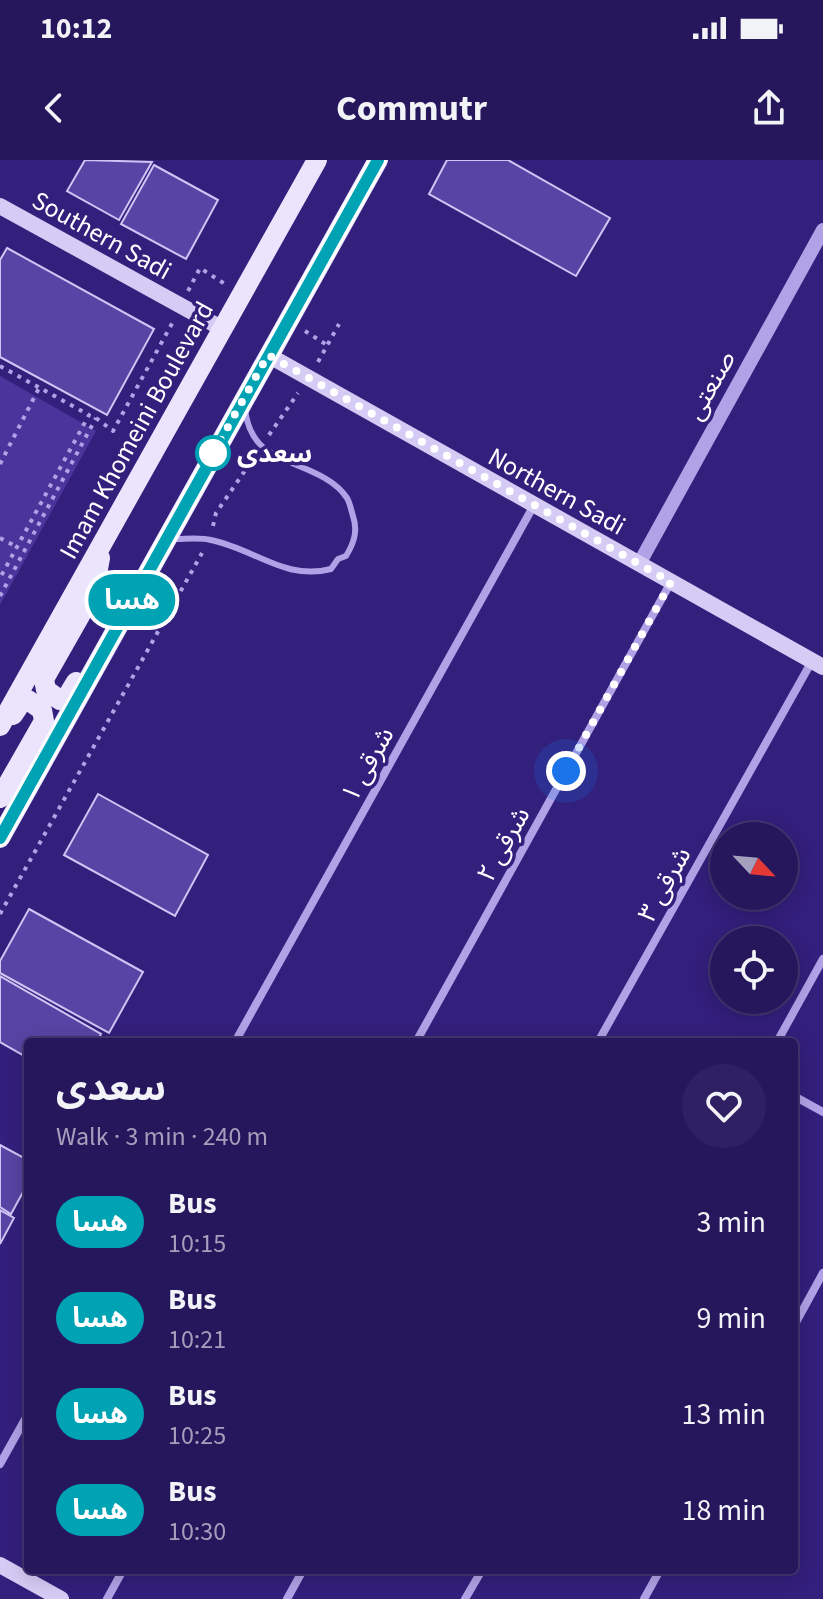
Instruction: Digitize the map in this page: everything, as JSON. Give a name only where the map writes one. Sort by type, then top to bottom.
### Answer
[{"type":"main road","name":"Imam Khomeini Boulevard","points":[[0,726],[317,160]]},
{"type":"main road","points":[[0,838],[378,160]]},
{"type":"main road","name":"Southern Sadi","points":[[0,206],[223,329]]},
{"type":"main road","name":"Northern Sadi","points":[[268,355],[817,664]]},
{"type":"main road","points":[[100,657],[85,665],[67,697],[60,700],[46,690],[44,679],[94,591],[103,543]]},
{"type":"main road","points":[[0,736],[21,703],[28,700],[42,710],[44,721],[0,798]]},
{"type":"main road","points":[[0,1565],[61,1599]]},
{"type":"street","name":"صنعتی","points":[[639,564],[823,230]]},
{"type":"street","name":"۱ شرقی","points":[[237,1038],[534,505]]},
{"type":"street","name":"۲ شرقی","points":[[418,1038],[671,582]]},
{"type":"street","name":"۳ شرقی","points":[[600,1038],[817,664]]},
{"type":"street","points":[[779,1038],[823,959]]},
{"type":"street","points":[[798,1098],[823,1112]]},
{"type":"street","points":[[798,1319],[823,1273]]},
{"type":"street","points":[[0,1464],[24,1421]]},
{"type":"street","points":[[107,1599],[121,1574]]},
{"type":"street","points":[[287,1599],[301,1574]]},
{"type":"street","points":[[465,1599],[480,1574]]},
{"type":"street","points":[[644,1599],[658,1574]]},
{"type":"lane","points":[[166,538],[210,539],[292,571],[306,572],[331,569],[338,559],[346,556],[354,543],[355,523],[347,498],[330,482],[267,451],[248,426],[245,410],[254,380]]},
{"type":"path","points":[[0,366],[96,418],[113,431],[172,323]]},
{"type":"path","points":[[0,914],[210,539],[216,513],[308,378],[339,324]]},
{"type":"path","points":[[0,464],[39,388]]},
{"type":"path","points":[[0,578],[89,415]]},
{"type":"path","points":[[0,596],[96,418]]},
{"type":"path","points":[[0,538],[17,547]]},
{"type":"shaded area","points":[[0,376],[96,431],[0,605]]},
{"type":"building","points":[[85,160],[152,162],[119,220],[67,191]]},
{"type":"building","points":[[447,160],[508,160],[610,218],[576,276],[429,194]]},
{"type":"building","points":[[154,165],[218,200],[186,259],[121,224]]},
{"type":"building","points":[[7,248],[154,329],[107,415],[0,357],[0,260]]},
{"type":"building","points":[[98,794],[208,855],[175,916],[64,855]]},
{"type":"building","points":[[29,909],[143,972],[109,1033],[0,973],[0,961]]},
{"type":"building","points":[[0,976],[101,1034],[99,1038],[24,1038],[24,1056],[0,1042]]},
{"type":"building","points":[[0,1145],[24,1158],[24,1190],[11,1214],[0,1207]]},
{"type":"building","points":[[0,1210],[14,1218],[0,1244]]},
{"type":"bus line","name":"هسا","points":[[0,838],[378,160]]},
{"type":"place","name":"سعدی","points":[[213,453]]},
{"type":"route","points":[[213,453],[210,459],[268,355],[671,582],[566,771]]}]
